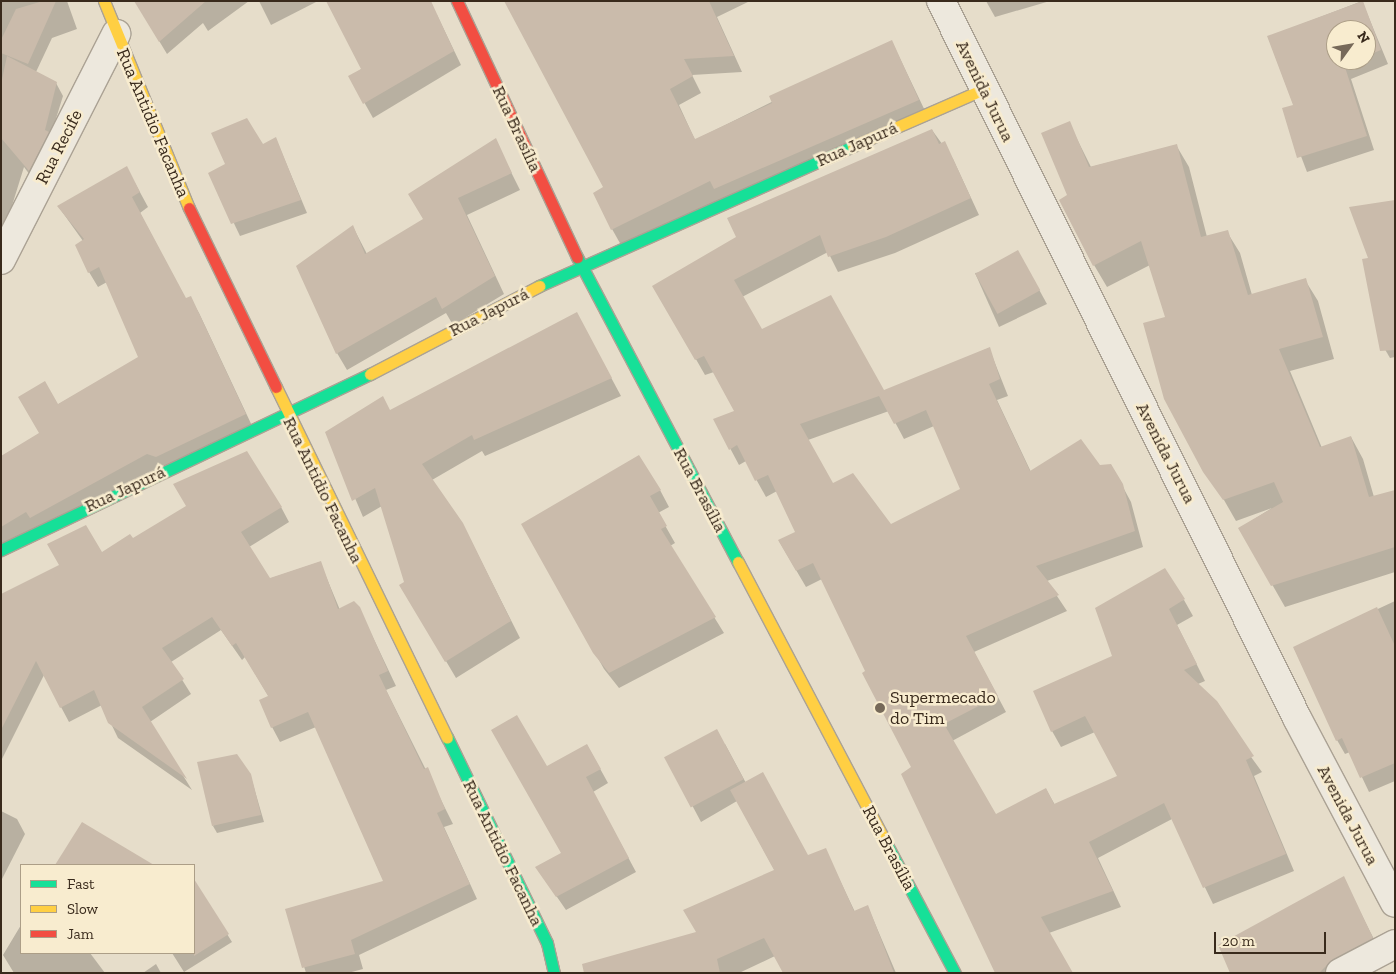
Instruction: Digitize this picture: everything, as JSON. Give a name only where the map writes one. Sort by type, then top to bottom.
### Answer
[{"type":"street","name":"Rua Antidio Facanha","points":[[104,1],[168,165],[287,417],[547,943],[554,973]]},
{"type":"street","name":"Rua Brasília","points":[[457,1],[581,264],[955,973]]},
{"type":"street","name":"Avenida Jurua","points":[[941,1],[1395,903]]},
{"type":"street","name":"Rua Recife","points":[[1,260],[116,34]]},
{"type":"street","name":"Rua Japurá","points":[[1,550],[120,490],[287,417],[581,264],[984,89]]},
{"type":"street","points":[[1340,973],[1395,944]]},
{"type":"building","points":[[43,1],[56,1],[28,64],[1,53],[1,40],[16,9]]},
{"type":"building","points":[[134,1],[206,1],[159,42]]},
{"type":"building","points":[[326,1],[431,1],[454,51],[363,104],[348,76],[361,69]]},
{"type":"building","points":[[504,1],[709,1],[734,56],[684,59],[693,76],[670,89],[695,139],[772,103],[769,96],[892,40],[919,100],[714,189],[710,181],[611,230],[593,193],[603,187]]},
{"type":"building","points":[[1363,1],[1370,20],[1326,20],[1326,70],[1346,70],[1367,136],[1297,158],[1282,108],[1293,105],[1267,36]]},
{"type":"building","points":[[1376,36],[1381,50],[1376,52]]},
{"type":"building","points":[[7,56],[57,82],[45,130],[49,132],[29,171],[1,138],[1,84]]},
{"type":"building","points":[[247,118],[263,144],[276,137],[301,200],[231,224],[208,173],[225,164],[211,133]]},
{"type":"building","points":[[1070,121],[1089,167],[1177,144],[1201,237],[1228,230],[1248,295],[1306,278],[1323,337],[1279,349],[1320,447],[1351,436],[1369,497],[1395,490],[1395,547],[1271,586],[1238,528],[1283,502],[1274,482],[1223,500],[1203,472],[1164,399],[1143,323],[1165,317],[1141,241],[1093,266],[1059,200],[1067,195],[1041,133]]},
{"type":"building","points":[[932,129],[939,144],[945,141],[971,198],[886,237],[828,257],[820,235],[734,280],[762,329],[831,295],[884,390],[990,347],[1000,379],[989,384],[1030,471],[1081,439],[1100,465],[1111,464],[1123,484],[1135,531],[1036,566],[1059,595],[966,636],[998,696],[944,724],[996,814],[1046,788],[1054,804],[1117,776],[1085,716],[1051,732],[1033,691],[1112,656],[1095,608],[1165,568],[1185,599],[1169,609],[1197,664],[1184,670],[1217,701],[1254,756],[1246,760],[1286,854],[1203,888],[1164,803],[1089,842],[1113,891],[1041,917],[1073,973],[995,973],[901,774],[911,767],[862,673],[865,671],[813,563],[796,571],[778,540],[795,532],[768,475],[755,481],[737,445],[729,450],[713,419],[734,411],[704,356],[695,360],[652,286],[736,237],[727,218]],"holes":[[[879,396],[894,424],[926,410],[960,489],[891,524],[853,473],[833,483],[800,424]]]},
{"type":"building","points":[[496,138],[512,173],[458,198],[495,276],[442,309],[436,297],[336,354],[296,266],[353,225],[365,254],[423,219],[408,194]]},
{"type":"building","points":[[127,166],[140,192],[132,197],[186,298],[191,296],[246,414],[156,457],[147,454],[30,518],[26,512],[1,527],[1,456],[39,433],[18,397],[45,381],[58,404],[138,357],[99,267],[88,273],[75,245],[84,239],[57,206]]},
{"type":"building","points":[[1395,200],[1395,350],[1380,351],[1362,259],[1368,258],[1349,207]]},
{"type":"building","points":[[1018,250],[1040,290],[997,314],[975,274]]},
{"type":"building","points":[[577,312],[612,378],[474,440],[472,435],[422,464],[463,523],[511,621],[445,662],[399,585],[404,582],[375,488],[352,501],[325,432],[383,396],[390,410]]},
{"type":"building","points":[[247,451],[282,507],[241,532],[270,578],[321,561],[338,609],[354,601],[360,607],[388,671],[379,675],[424,769],[428,767],[445,809],[437,813],[470,884],[351,940],[355,954],[302,968],[285,909],[383,881],[308,712],[271,728],[259,700],[268,696],[236,643],[232,646],[212,617],[162,648],[184,679],[142,707],[187,779],[108,723],[94,690],[60,708],[36,661],[1,730],[1,594],[59,565],[47,544],[86,525],[102,552],[130,534],[133,538],[186,506],[173,484]]},
{"type":"building","points":[[639,455],[661,490],[650,496],[667,526],[661,529],[716,617],[609,673],[593,653],[521,524]]},
{"type":"building","points":[[1377,607],[1395,646],[1395,763],[1360,778],[1342,738],[1336,741],[1293,647]]},
{"type":"building","points":[[517,715],[547,766],[587,744],[601,769],[586,777],[629,858],[556,897],[535,867],[561,853],[491,730]]},
{"type":"building","points":[[717,729],[744,779],[691,807],[664,757]]},
{"type":"building","points":[[237,754],[251,774],[261,815],[212,826],[197,762]]},
{"type":"building","points":[[763,772],[808,855],[826,848],[854,911],[868,905],[894,973],[783,973],[764,938],[717,959],[720,973],[584,973],[582,964],[696,932],[683,910],[774,870],[730,790]]},
{"type":"building","points":[[82,822],[152,864],[56,864]]},
{"type":"building","points":[[1344,876],[1373,938],[1333,959],[1319,973],[1230,973],[1218,945]]},
{"type":"building","points":[[195,881],[229,934],[194,956],[195,954]]},
{"type":"traffic: fast","points":[[539,286],[853,146]]},
{"type":"traffic: fast","points":[[577,257],[738,562]]},
{"type":"traffic: fast","points":[[1,550],[370,374]]},
{"type":"traffic: fast","points":[[447,737],[547,943],[554,973]]},
{"type":"traffic: fast","points":[[885,841],[955,973]]},
{"type":"traffic: slow","points":[[104,1],[189,208]]},
{"type":"traffic: slow","points":[[853,146],[984,89]]},
{"type":"traffic: slow","points":[[370,374],[539,286]]},
{"type":"traffic: slow","points":[[276,387],[447,737]]},
{"type":"traffic: slow","points":[[738,562],[885,841]]},
{"type":"traffic: jam","points":[[457,1],[577,257]]},
{"type":"traffic: jam","points":[[189,208],[276,387]]},
{"type":"place","name":"Supermecado do Tim","points":[[880,708]]}]
